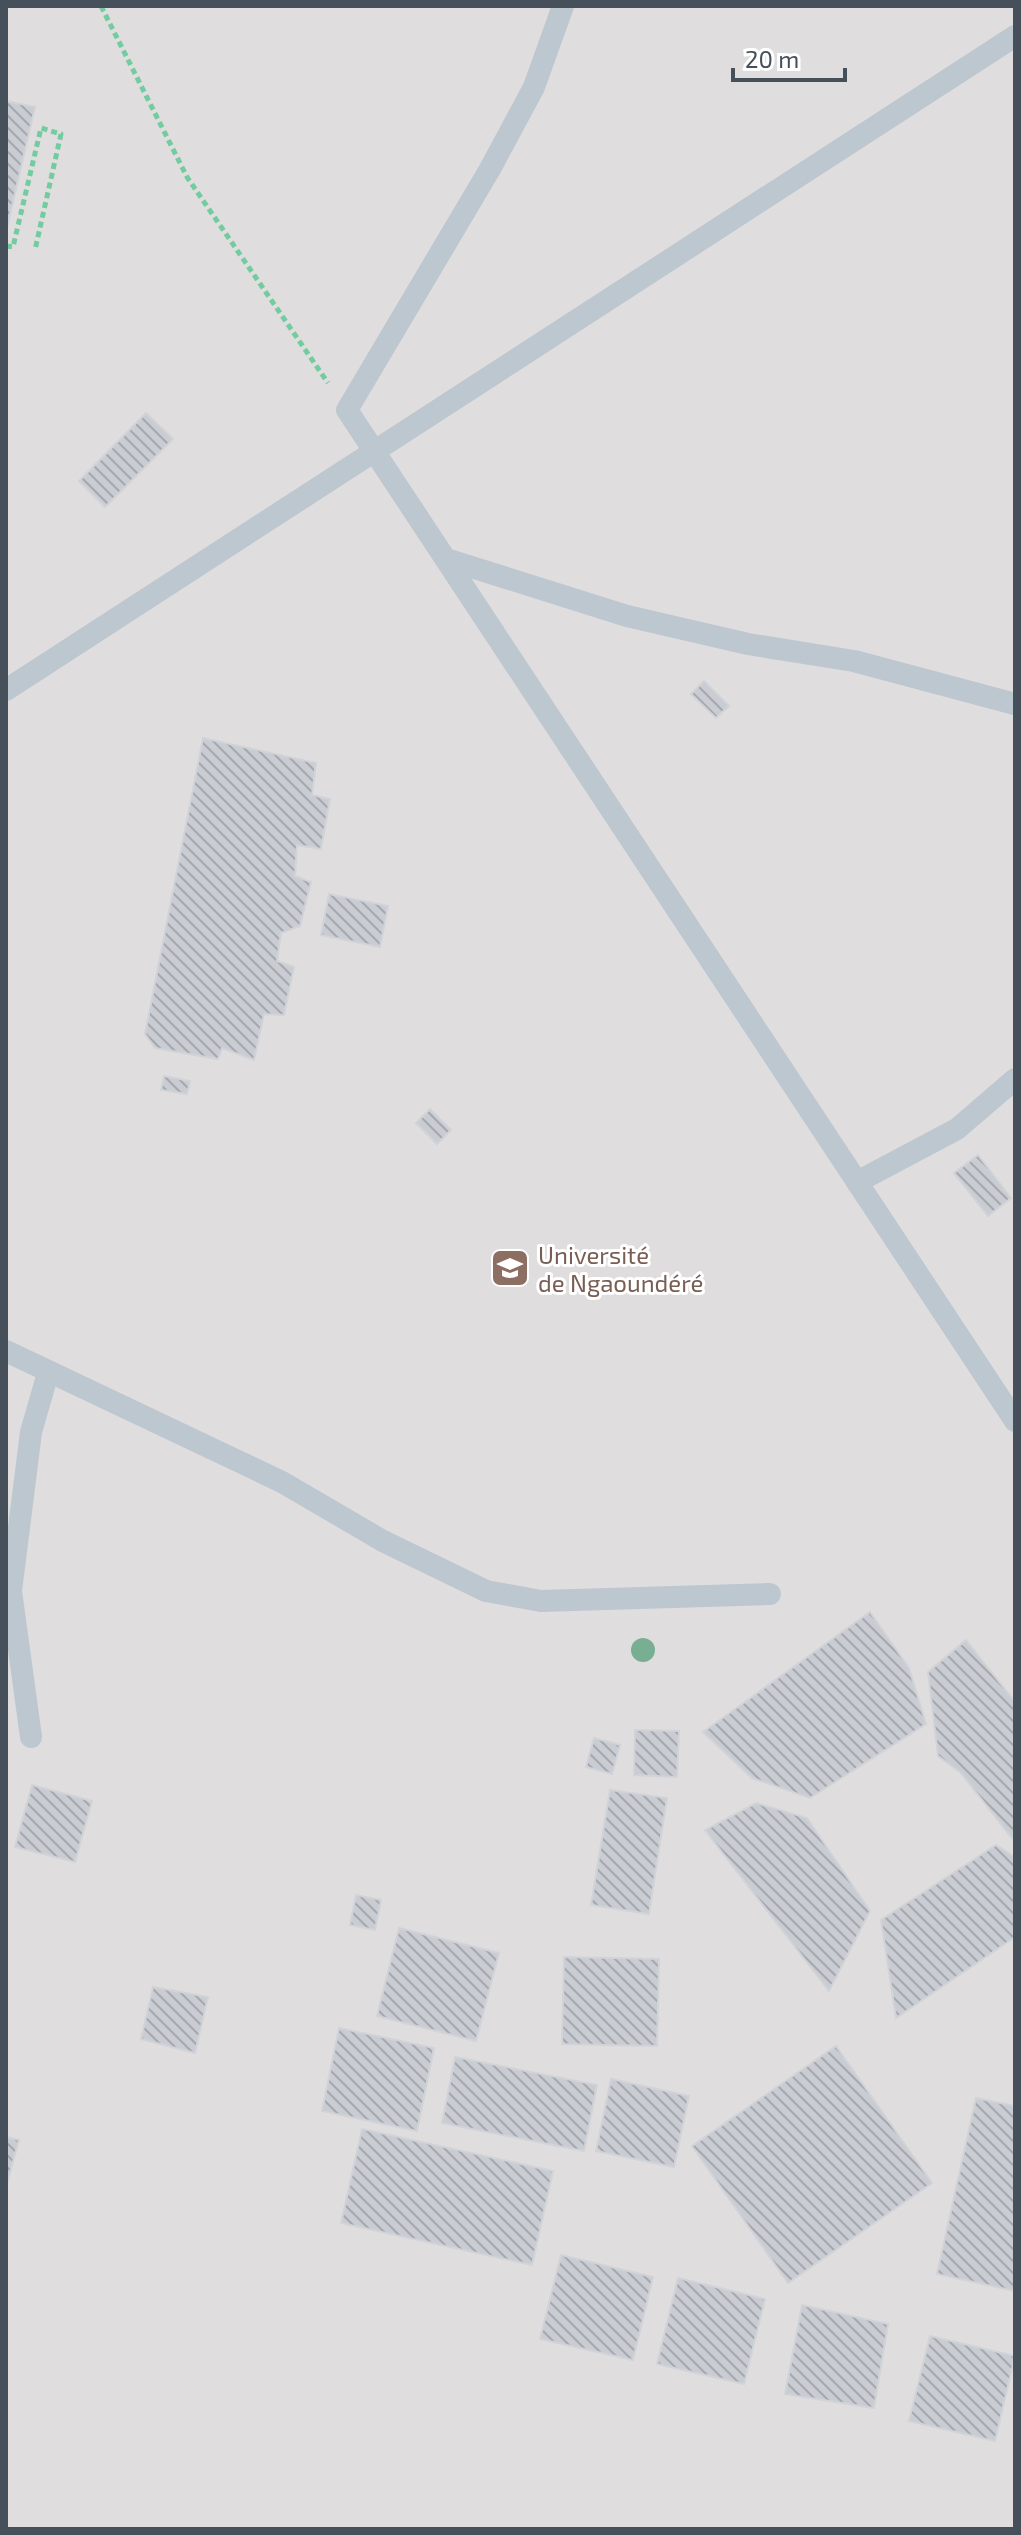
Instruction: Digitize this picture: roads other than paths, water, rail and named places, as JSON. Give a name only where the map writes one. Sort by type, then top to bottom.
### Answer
[{"type":"lane","points":[[563,6],[534,87],[498,156],[347,410],[1015,1421]]},
{"type":"lane","points":[[6,690],[1015,36]]},
{"type":"lane","points":[[446,559],[627,616],[748,644],[854,661],[1015,704]]},
{"type":"lane","points":[[857,1182],[957,1129],[1015,1079]]},
{"type":"lane","points":[[6,1351],[282,1482],[383,1541],[486,1591],[541,1601],[770,1594]]},
{"type":"lane","points":[[31,1737],[11,1591],[31,1432],[48,1373]]},
{"type":"place","name":"Université de Ngaoundéré","points":[[510,1268]]}]
